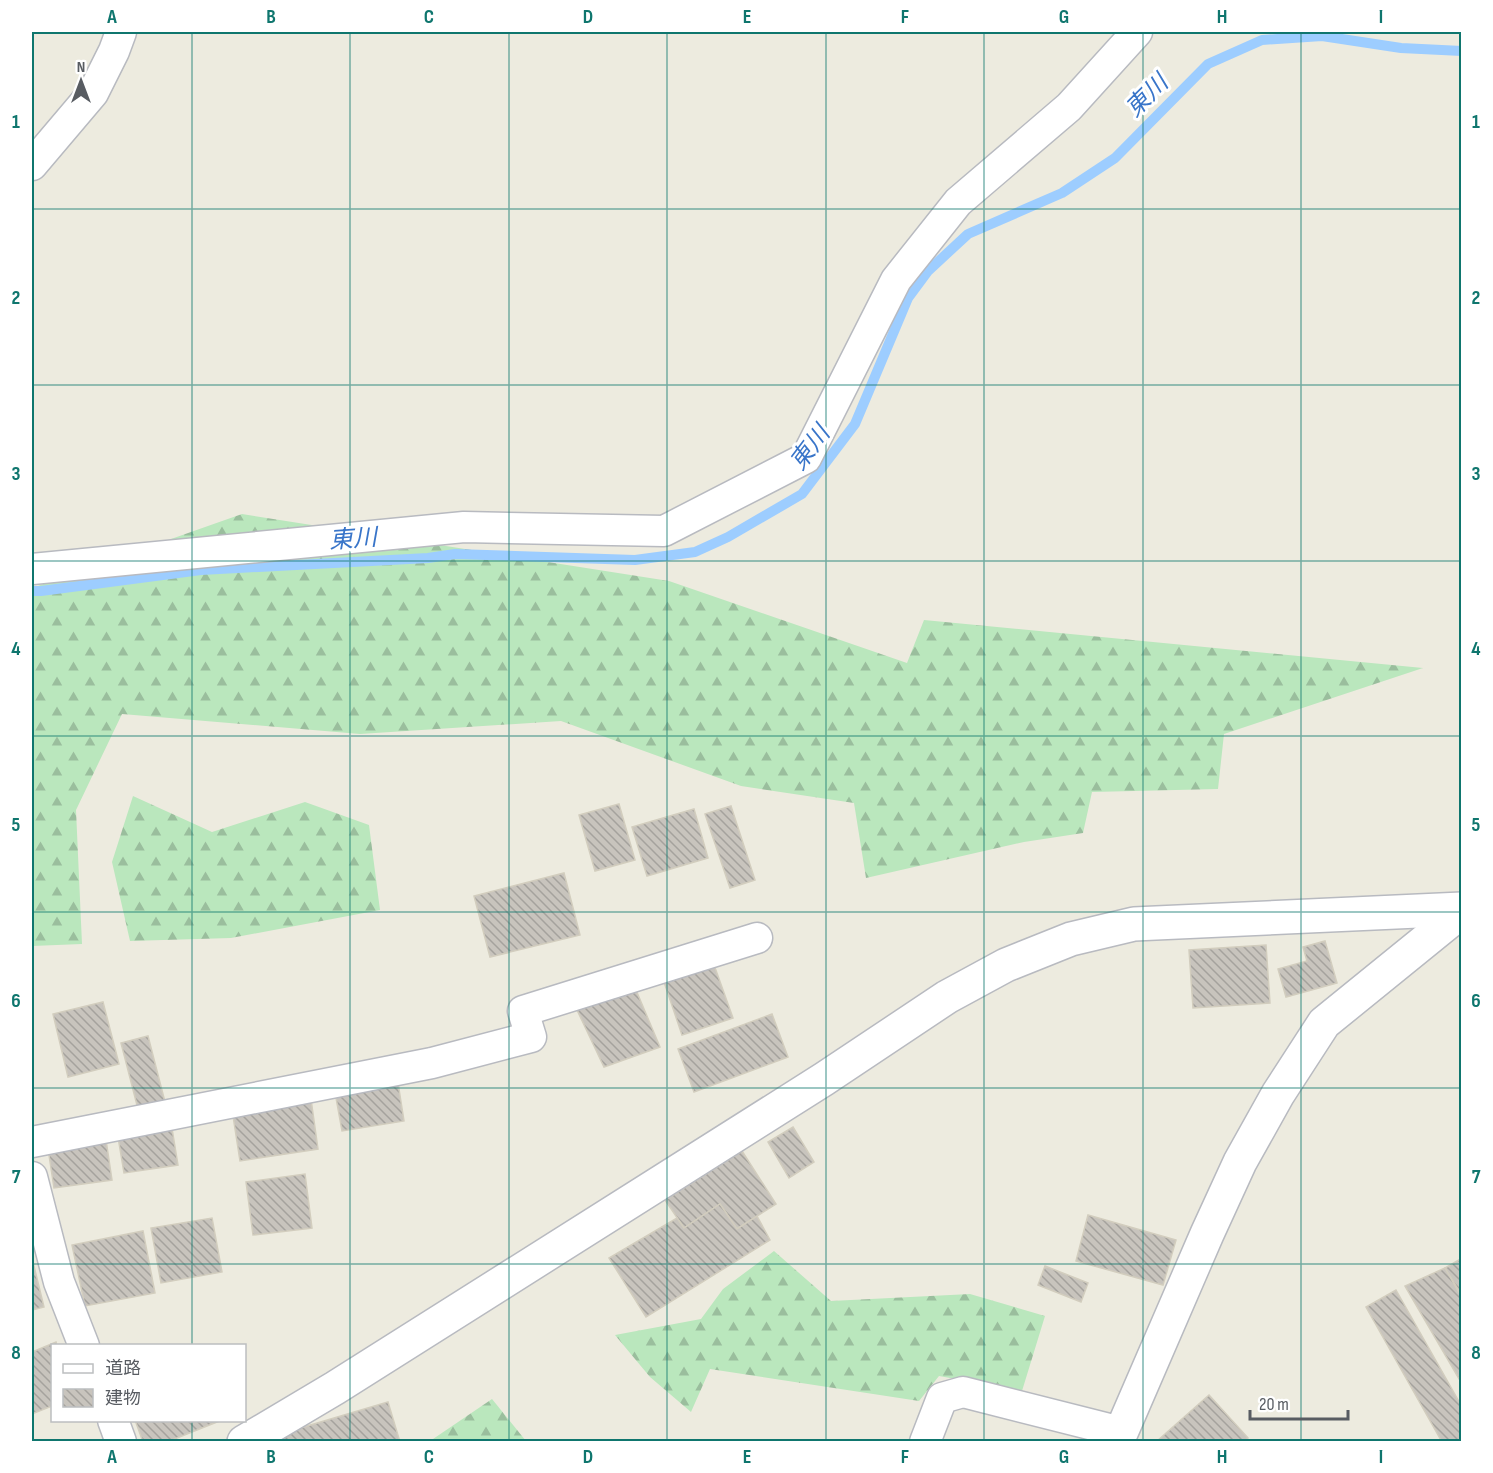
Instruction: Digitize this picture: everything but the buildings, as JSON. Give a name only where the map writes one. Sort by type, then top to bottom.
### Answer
[{"type":"street","points":[[32,165],[93,93],[121,32]]},
{"type":"street","points":[[32,569],[464,527],[664,531],[806,458],[896,280],[958,202],[1069,107],[1137,32]]},
{"type":"street","points":[[925,1442],[942,1398],[963,1392],[1119,1437],[1240,1162],[1278,1094],[1318,1032],[1324,1023],[1461,910]]},
{"type":"street","points":[[244,1442],[334,1388],[794,1098],[947,997],[1006,965],[1071,939],[1134,924],[1461,910]]},
{"type":"street","points":[[32,1142],[432,1063],[531,1037],[523,1011],[757,938]]},
{"type":"street","points":[[32,1177],[59,1282],[83,1344]]},
{"type":"street","points":[[114,1422],[121,1442]]},
{"type":"green space","points":[[242,514],[669,581],[907,663],[924,620],[1423,668],[1224,734],[1218,789],[1092,792],[1083,833],[1024,842],[866,878],[854,803],[741,786],[561,721],[360,734],[122,714],[76,810],[82,944],[32,946],[32,588]]},
{"type":"green space","points":[[133,796],[212,832],[305,802],[369,825],[380,910],[231,938],[130,941],[112,862]]},
{"type":"green space","points":[[774,1251],[831,1301],[970,1294],[1045,1316],[1022,1391],[939,1376],[919,1401],[710,1369],[691,1412],[650,1377],[615,1335],[701,1319],[723,1289]]},
{"type":"green space","points":[[492,1399],[526,1441],[433,1441],[433,1439]]},
{"type":"waterway","name":"東川","points":[[32,591],[201,570],[428,558],[455,554],[635,560],[695,552],[728,537],[802,494],[855,424],[908,298],[928,271],[968,234],[1062,193],[1115,158],[1208,64],[1262,40],[1322,36],[1401,48],[1462,51]]}]
